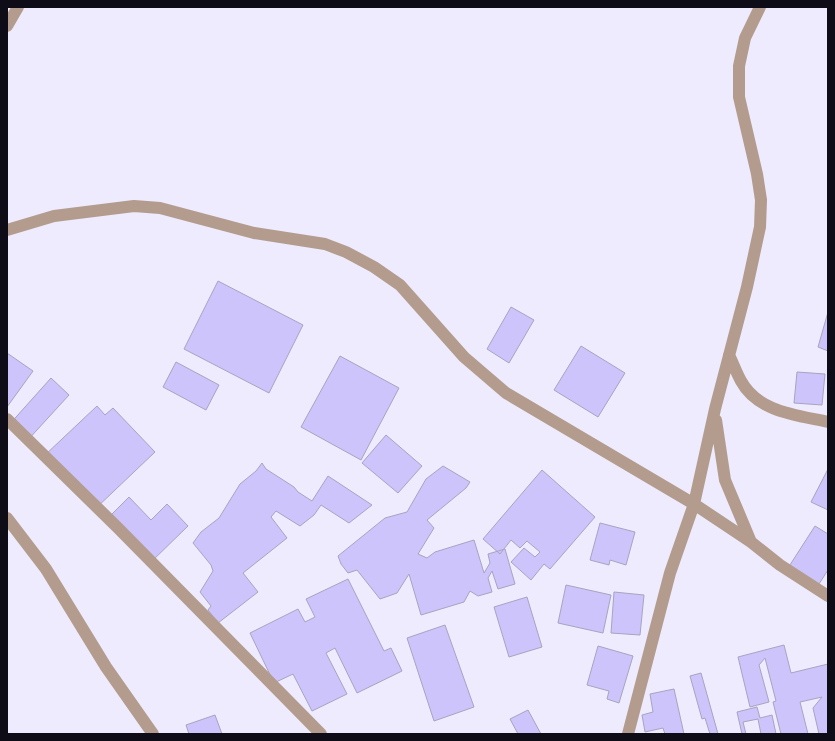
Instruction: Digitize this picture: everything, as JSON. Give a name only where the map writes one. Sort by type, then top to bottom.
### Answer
[{"type":"street","points":[[7,26],[18,7]]},
{"type":"street","points":[[628,734],[670,573],[694,504],[715,408],[730,355],[760,227],[761,200],[757,174],[739,97],[739,66],[746,38],[760,7]]},
{"type":"street","points":[[7,230],[54,216],[134,206],[160,208],[248,232],[325,244],[346,252],[374,267],[400,285],[464,357],[506,393],[694,504],[751,542],[780,565],[828,596]]},
{"type":"street","points":[[730,355],[741,381],[749,392],[759,401],[782,413],[828,422]]},
{"type":"street","points":[[715,408],[725,480],[751,542]]},
{"type":"street","points":[[7,419],[118,528],[321,734]]},
{"type":"street","points":[[7,518],[46,570],[106,667],[153,734]]},
{"type":"building","points":[[218,281],[303,325],[269,393],[184,349]]},
{"type":"building","points":[[511,307],[534,320],[509,363],[487,349]]},
{"type":"building","points":[[828,312],[828,351],[818,347]]},
{"type":"building","points":[[581,346],[625,373],[598,417],[554,390]]},
{"type":"building","points":[[7,353],[33,371],[7,407]]},
{"type":"building","points":[[340,356],[399,388],[361,460],[301,427]]},
{"type":"building","points":[[176,362],[219,385],[206,410],[163,387]]},
{"type":"building","points":[[797,372],[825,374],[822,405],[794,403]]},
{"type":"building","points":[[51,378],[69,395],[26,442],[8,426]]},
{"type":"building","points":[[97,406],[105,415],[113,408],[155,452],[94,510],[44,456]]},
{"type":"building","points":[[386,435],[422,466],[398,493],[362,463]]},
{"type":"building","points":[[262,463],[266,469],[294,487],[298,492],[312,501],[328,476],[372,505],[349,523],[321,505],[314,515],[300,526],[276,511],[271,517],[287,538],[243,573],[258,592],[218,623],[208,610],[211,606],[200,592],[213,571],[211,565],[193,543],[201,532],[219,518],[240,484],[256,471]]},
{"type":"building","points":[[443,466],[470,482],[466,488],[427,520],[434,528],[418,554],[427,558],[435,552],[474,540],[484,573],[490,563],[488,554],[505,549],[515,584],[498,589],[492,571],[488,578],[492,592],[478,596],[470,591],[464,602],[421,615],[409,574],[397,593],[380,599],[357,570],[348,573],[341,564],[338,556],[385,518],[407,512],[426,479]]},
{"type":"building","points":[[828,469],[828,510],[811,502]]},
{"type":"building","points":[[542,470],[595,517],[550,569],[544,564],[531,580],[511,562],[524,548],[535,557],[540,552],[527,541],[520,548],[511,540],[500,554],[483,539]]},
{"type":"building","points":[[129,497],[151,520],[167,504],[188,526],[150,563],[107,519]]},
{"type":"building","points":[[600,523],[635,532],[626,565],[610,560],[609,565],[590,560]]},
{"type":"building","points":[[815,526],[828,534],[828,570],[817,587],[788,568]]},
{"type":"building","points":[[348,579],[384,651],[391,648],[402,671],[357,693],[335,648],[326,653],[347,694],[312,711],[293,674],[274,683],[250,633],[298,609],[305,622],[315,617],[306,599]]},
{"type":"building","points":[[566,585],[611,595],[603,633],[558,623]]},
{"type":"building","points":[[614,592],[644,595],[640,635],[611,633]]},
{"type":"building","points":[[527,597],[542,647],[509,657],[494,607]]},
{"type":"building","points":[[445,625],[474,707],[434,721],[407,638]]},
{"type":"building","points":[[784,645],[791,673],[828,664],[828,734],[819,734],[813,708],[822,697],[800,702],[808,734],[781,734],[773,702],[776,701],[765,658],[759,665],[769,702],[750,707],[738,657]]},
{"type":"building","points":[[598,646],[633,656],[619,703],[607,699],[609,691],[587,685]]},
{"type":"building","points":[[701,673],[718,734],[710,734],[705,718],[702,719],[690,676]]},
{"type":"building","points":[[674,689],[684,734],[665,734],[663,728],[645,732],[642,715],[653,712],[650,694]]},
{"type":"building","points":[[757,707],[760,718],[772,715],[776,734],[761,734],[758,719],[743,722],[746,734],[742,734],[737,712]]},
{"type":"building","points":[[528,710],[541,734],[518,734],[510,719]]},
{"type":"building","points":[[215,715],[222,734],[189,734],[186,725]]}]
